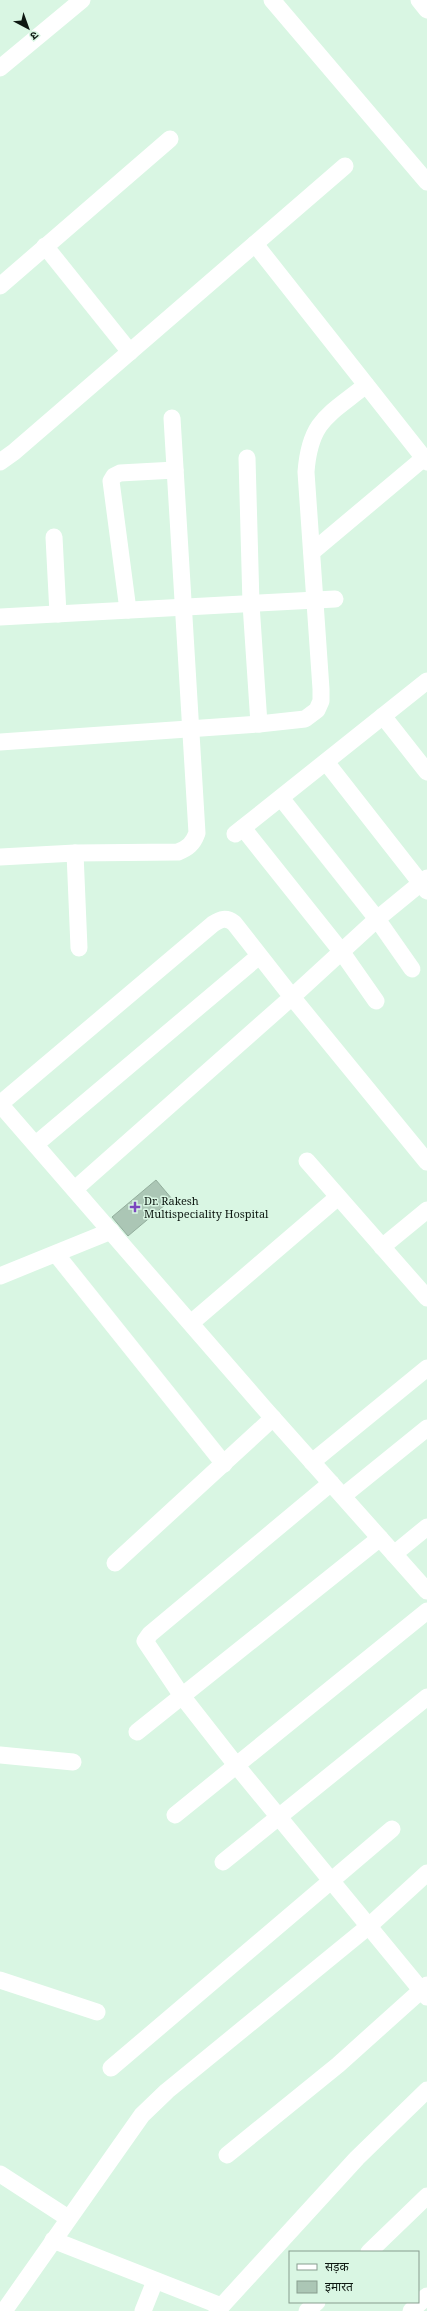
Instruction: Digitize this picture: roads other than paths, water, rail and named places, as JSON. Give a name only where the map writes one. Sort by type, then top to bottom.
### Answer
[{"type":"street","points":[[0,68],[82,0]]},
{"type":"street","points":[[272,0],[427,182]]},
{"type":"street","points":[[419,0],[427,10]]},
{"type":"street","points":[[0,286],[170,139]]},
{"type":"street","points":[[0,462],[14,452],[345,166]]},
{"type":"street","points":[[254,244],[425,460],[312,552]]},
{"type":"street","points":[[45,246],[130,352]]},
{"type":"street","points":[[0,742],[259,724],[305,719],[317,710],[321,695],[316,600],[306,472],[308,450],[316,428],[325,418],[366,385]]},
{"type":"street","points":[[0,857],[75,853],[178,852],[186,849],[194,842],[197,833],[182,608],[172,418]]},
{"type":"street","points":[[247,458],[251,604],[259,724]]},
{"type":"street","points":[[128,610],[111,481],[114,476],[120,473],[175,470]]},
{"type":"street","points":[[54,536],[58,614]]},
{"type":"street","points":[[0,617],[336,599]]},
{"type":"street","points":[[376,1001],[341,951],[239,831],[427,681]]},
{"type":"street","points":[[383,716],[427,772]]},
{"type":"street","points":[[75,1189],[292,997],[377,919],[425,884],[326,762]]},
{"type":"street","points":[[280,798],[377,919],[412,969]]},
{"type":"street","points":[[75,853],[79,948]]},
{"type":"street","points":[[427,1162],[292,997],[234,923],[228,919],[221,919],[213,924],[0,1104],[273,1418],[427,1591]]},
{"type":"street","points":[[36,1144],[259,956]]},
{"type":"street","points":[[307,1161],[427,1298]]},
{"type":"street","points":[[191,1323],[338,1197]]},
{"type":"street","points":[[382,1247],[427,1210]]},
{"type":"street","points":[[0,1276],[111,1231]]},
{"type":"street","points":[[56,1254],[224,1464]]},
{"type":"street","points":[[312,1462],[427,1368]]},
{"type":"street","points":[[115,1563],[273,1418]]},
{"type":"street","points":[[343,1496],[427,1428]]},
{"type":"street","points":[[227,2155],[338,2065],[425,1991],[369,1926],[236,1765],[182,1696],[146,1645],[146,1638],[331,1483]]},
{"type":"street","points":[[394,1554],[427,1527]]},
{"type":"street","points":[[137,1732],[380,1538]]},
{"type":"street","points":[[175,1815],[427,1611]]},
{"type":"street","points":[[223,1862],[427,1697]]},
{"type":"street","points":[[0,1755],[73,1762]]},
{"type":"street","points":[[110,2068],[333,1881],[392,1829]]},
{"type":"street","points":[[5,2303],[53,2240],[142,2115],[167,2091],[369,1926],[427,1874]]},
{"type":"street","points":[[0,1980],[97,2012]]},
{"type":"street","points":[[53,2240],[156,2281],[219,2309],[358,2158],[427,2090]]},
{"type":"street","points":[[0,2174],[68,2218]]},
{"type":"street","points":[[370,2251],[427,2196]]},
{"type":"street","points":[[143,2311],[156,2281]]},
{"type":"street","points":[[308,2311],[316,2303]]},
{"type":"place","name":"Dr. Rakesh Multispeciality Hospital","points":[[135,1207]]}]
